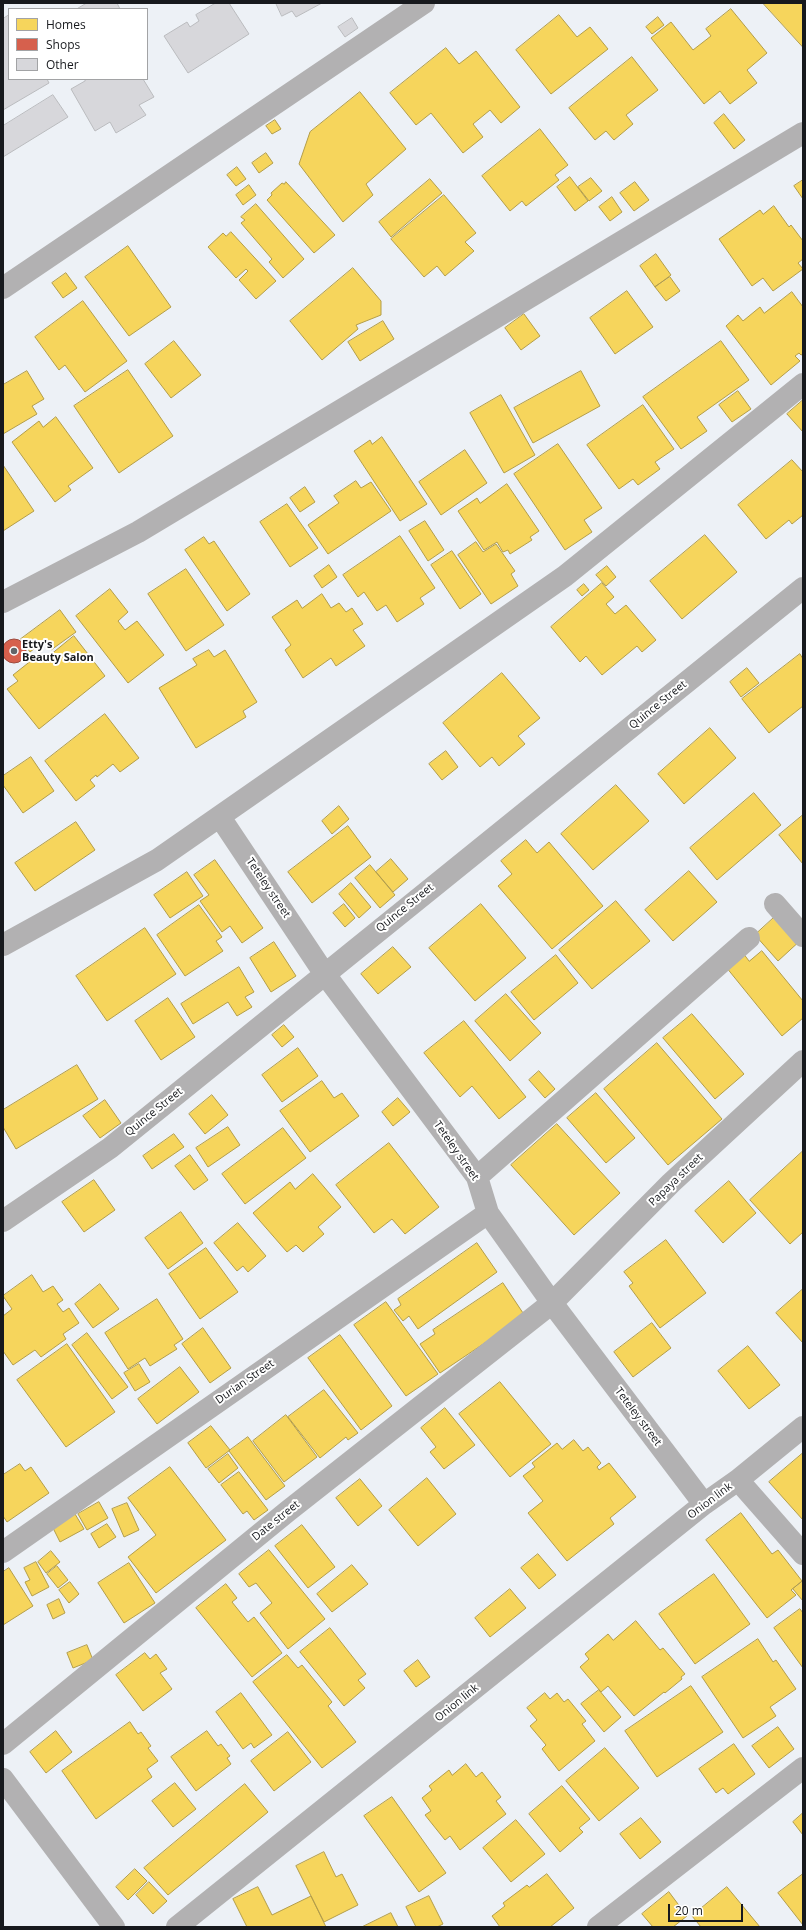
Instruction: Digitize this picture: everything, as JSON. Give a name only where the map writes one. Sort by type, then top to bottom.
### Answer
[{"type":"street","points":[[3,288],[424,3]]},
{"type":"street","points":[[3,602],[138,532],[803,133]]},
{"type":"street","points":[[3,945],[157,860],[565,576],[803,384]]},
{"type":"street","name":"Quince Street","points":[[3,1221],[110,1148],[324,973],[803,588]]},
{"type":"street","name":"Teteley street","points":[[220,817],[324,973],[477,1177],[488,1213],[552,1303],[704,1504]]},
{"type":"street","points":[[775,904],[803,936]]},
{"type":"street","points":[[477,1177],[749,938]]},
{"type":"street","name":"Papaya street","points":[[552,1303],[671,1183],[803,1062]]},
{"type":"street","name":"Durian Street","points":[[3,1552],[488,1213]]},
{"type":"street","name":"Date street","points":[[3,1744],[288,1511],[552,1303]]},
{"type":"street","name":"Onion link","points":[[177,1927],[704,1504],[738,1480],[803,1427]]},
{"type":"street","name":"Onion link","points":[[738,1480],[803,1554]]},
{"type":"street","points":[[598,1927],[803,1768]]},
{"type":"street","points":[[3,1779],[114,1927]]},
{"type":"building: Homes","points":[[763,3],[803,3],[803,47]]},
{"type":"building: Homes","points":[[731,9],[767,53],[747,70],[757,83],[730,104],[720,91],[704,104],[651,38],[671,22],[693,50],[711,36],[706,29]]},
{"type":"building: Homes","points":[[559,15],[577,37],[590,27],[608,49],[551,94],[516,50]]},
{"type":"building: Homes","points":[[658,17],[664,25],[652,34],[646,27]]},
{"type":"building: Homes","points":[[446,48],[459,64],[476,51],[520,107],[501,123],[490,110],[473,124],[483,137],[463,153],[431,113],[416,125],[390,93]]},
{"type":"building: Homes","points":[[632,57],[658,90],[626,115],[633,124],[614,140],[606,131],[595,140],[569,108]]},
{"type":"building: Homes","points":[[360,92],[406,149],[366,184],[373,195],[343,222],[299,164],[310,132]]},
{"type":"building: Homes","points":[[724,114],[745,140],[734,149],[714,123]]},
{"type":"building: Homes","points":[[275,120],[281,129],[272,134],[266,126]]},
{"type":"building: Homes","points":[[540,129],[568,165],[555,175],[559,180],[526,206],[522,201],[510,211],[482,176]]},
{"type":"building: Homes","points":[[266,153],[273,163],[259,173],[252,163]]},
{"type":"building: Homes","points":[[237,167],[246,179],[236,186],[227,175]]},
{"type":"building: Homes","points":[[570,177],[588,201],[575,211],[557,187]]},
{"type":"building: Homes","points":[[591,178],[602,191],[589,201],[578,187]]},
{"type":"building: Homes","points":[[430,179],[442,193],[391,237],[379,222]]},
{"type":"building: Homes","points":[[803,180],[803,199],[794,186]]},
{"type":"building: Homes","points":[[286,182],[335,235],[314,253],[267,200],[272,195],[271,193],[282,183],[284,184]]},
{"type":"building: Homes","points":[[635,182],[649,200],[634,211],[620,193]]},
{"type":"building: Homes","points":[[249,185],[256,195],[243,205],[236,195]]},
{"type":"building: Homes","points":[[444,195],[476,233],[465,242],[474,251],[445,276],[437,266],[424,277],[391,239]]},
{"type":"building: Homes","points":[[612,197],[622,212],[610,221],[599,207]]},
{"type":"building: Homes","points":[[256,204],[304,259],[283,278],[269,262],[272,259],[241,223],[245,220],[241,217]]},
{"type":"building: Homes","points":[[774,206],[789,227],[791,225],[803,241],[803,259],[798,263],[803,269],[773,291],[763,278],[752,286],[719,239],[760,210],[763,214]]},
{"type":"building: Homes","points":[[231,232],[276,281],[256,299],[239,280],[248,271],[246,269],[236,278],[208,247],[223,233],[226,236]]},
{"type":"building: Homes","points":[[128,246],[171,307],[129,336],[85,277]]},
{"type":"building: Homes","points":[[656,254],[671,275],[655,287],[640,266]]},
{"type":"building: Homes","points":[[353,268],[381,301],[381,315],[356,325],[358,329],[322,360],[290,321]]},
{"type":"building: Homes","points":[[66,273],[77,288],[63,298],[52,283]]},
{"type":"building: Homes","points":[[670,277],[680,291],[666,301],[655,287]]},
{"type":"building: Homes","points":[[627,291],[653,327],[615,354],[590,318]]},
{"type":"building: Homes","points":[[792,292],[803,307],[803,354],[801,355],[799,353],[795,356],[800,361],[771,385],[726,326],[738,315],[743,321],[760,307],[764,313]]},
{"type":"building: Homes","points":[[83,301],[127,361],[85,392],[65,365],[59,370],[35,337]]},
{"type":"building: Homes","points":[[524,314],[540,336],[521,350],[505,328]]},
{"type":"building: Homes","points":[[383,321],[394,339],[360,361],[348,342]]},
{"type":"building: Homes","points":[[174,341],[201,375],[171,398],[145,364]]},
{"type":"building: Homes","points":[[721,341],[749,380],[697,417],[707,431],[681,449],[643,397]]},
{"type":"building: Homes","points":[[128,370],[173,436],[119,473],[74,406]]},
{"type":"building: Homes","points":[[27,371],[44,399],[32,406],[37,414],[3,434],[3,385]]},
{"type":"building: Homes","points":[[581,371],[600,406],[533,443],[514,408]]},
{"type":"building: Homes","points":[[738,391],[751,409],[732,422],[719,405]]},
{"type":"building: Homes","points":[[501,395],[535,455],[504,473],[470,413]]},
{"type":"building: Homes","points":[[803,400],[803,432],[787,414]]},
{"type":"building: Homes","points":[[643,405],[674,449],[655,462],[660,469],[638,485],[633,479],[619,489],[587,445]]},
{"type":"building: Homes","points":[[56,417],[93,468],[68,486],[71,490],[55,502],[12,442],[39,421],[43,427]]},
{"type":"building: Homes","points":[[382,437],[427,504],[400,521],[354,451],[370,440],[372,444]]},
{"type":"building: Homes","points":[[558,444],[602,508],[584,520],[592,532],[565,550],[514,474]]},
{"type":"building: Homes","points":[[465,450],[487,483],[441,515],[419,482]]},
{"type":"building: Homes","points":[[792,460],[803,472],[803,515],[792,524],[789,520],[766,539],[738,505]]},
{"type":"building: Homes","points":[[3,465],[34,511],[3,531]]},
{"type":"building: Homes","points":[[356,481],[361,488],[371,482],[391,511],[328,554],[308,525],[339,503],[334,496]]},
{"type":"building: Homes","points":[[507,484],[539,531],[530,537],[532,540],[510,554],[508,550],[503,552],[497,542],[484,550],[458,511],[477,498],[480,503]]},
{"type":"building: Homes","points":[[305,487],[315,502],[300,512],[290,498]]},
{"type":"building: Homes","points":[[287,504],[318,548],[290,567],[260,522]]},
{"type":"building: Homes","points":[[425,521],[444,550],[428,561],[409,531]]},
{"type":"building: Homes","points":[[705,535],[737,572],[682,619],[650,581]]},
{"type":"building: Homes","points":[[400,536],[435,588],[420,598],[424,604],[397,622],[386,605],[377,611],[364,592],[358,597],[343,575]]},
{"type":"building: Homes","points":[[204,537],[209,544],[214,541],[250,594],[227,611],[185,550]]},
{"type":"building: Homes","points":[[476,542],[483,552],[496,544],[515,571],[511,574],[518,586],[491,604],[458,555]]},
{"type":"building: Homes","points":[[452,551],[481,594],[460,609],[431,565]]},
{"type":"building: Homes","points":[[329,565],[337,577],[322,588],[314,576]]},
{"type":"building: Homes","points":[[607,566],[616,577],[606,586],[596,575]]},
{"type":"building: Homes","points":[[186,569],[224,625],[186,651],[148,594]]},
{"type":"building: Homes","points":[[602,583],[614,597],[606,604],[615,614],[626,605],[656,640],[642,652],[637,646],[602,675],[586,656],[580,662],[551,627]]},
{"type":"building: Homes","points":[[584,584],[589,590],[582,596],[577,590]]},
{"type":"building: Homes","points":[[110,589],[128,612],[118,621],[125,630],[137,621],[164,655],[128,683],[76,616]]},
{"type":"building: Homes","points":[[322,594],[331,608],[339,603],[346,612],[352,608],[363,624],[353,630],[365,646],[336,666],[331,658],[303,678],[285,650],[291,645],[272,617],[297,600],[302,608]]},
{"type":"building: Homes","points":[[60,610],[76,632],[51,650],[44,641],[30,652],[21,639]]},
{"type":"building: Homes","points":[[74,636],[105,676],[39,729],[7,689],[18,681],[13,675],[37,656],[41,662]]},
{"type":"building: Homes","points":[[209,650],[214,657],[225,650],[257,702],[243,711],[246,717],[196,748],[159,688],[197,665],[193,659]]},
{"type":"building: Homes","points":[[800,654],[803,659],[803,706],[769,733],[742,699]]},
{"type":"building: Homes","points":[[747,668],[759,683],[741,697],[730,682]]},
{"type":"building: Homes","points":[[502,673],[540,718],[518,736],[525,744],[499,766],[492,757],[480,767],[443,723]]},
{"type":"building: Homes","points":[[105,714],[139,758],[120,772],[113,764],[97,777],[96,775],[90,780],[95,786],[76,801],[45,761]]},
{"type":"building: Homes","points":[[710,728],[736,758],[684,804],[658,774]]},
{"type":"building: Homes","points":[[446,751],[458,767],[442,780],[429,764]]},
{"type":"building: Homes","points":[[31,757],[54,791],[23,813],[3,785],[3,776]]},
{"type":"building: Homes","points":[[616,785],[649,821],[593,870],[561,834]]},
{"type":"building: Homes","points":[[754,793],[781,825],[717,880],[690,848]]},
{"type":"building: Homes","points":[[339,806],[349,819],[332,834],[322,821]]},
{"type":"building: Homes","points":[[803,815],[803,864],[779,835]]},
{"type":"building: Homes","points":[[76,822],[95,850],[35,891],[15,863]]},
{"type":"building: Homes","points":[[348,826],[371,857],[312,903],[288,872]]},
{"type":"building: Homes","points":[[526,840],[537,853],[549,842],[603,906],[552,949],[498,886],[512,874],[501,861]]},
{"type":"building: Homes","points":[[391,859],[408,879],[393,892],[376,872]]},
{"type":"building: Homes","points":[[215,860],[263,928],[242,943],[230,926],[222,932],[200,901],[209,895],[194,875]]},
{"type":"building: Homes","points":[[370,865],[395,895],[380,908],[355,878]]},
{"type":"building: Homes","points":[[689,871],[717,902],[673,941],[645,910]]},
{"type":"building: Homes","points":[[187,872],[203,896],[170,918],[154,895]]},
{"type":"building: Homes","points":[[351,883],[371,907],[359,918],[339,894]]},
{"type":"building: Homes","points":[[616,901],[650,941],[592,989],[559,950]]},
{"type":"building: Homes","points":[[344,904],[355,918],[345,927],[333,913]]},
{"type":"building: Homes","points":[[481,904],[526,958],[475,1001],[429,948]]},
{"type":"building: Homes","points":[[199,905],[222,937],[216,941],[223,951],[185,976],[157,935]]},
{"type":"building: Homes","points":[[779,913],[802,939],[778,961],[755,935]]},
{"type":"building: Homes","points":[[145,928],[176,974],[107,1021],[76,976]]},
{"type":"building: Homes","points":[[274,942],[296,976],[271,992],[250,958]]},
{"type":"building: Homes","points":[[393,947],[411,967],[378,994],[361,974]]},
{"type":"building: Homes","points":[[762,951],[803,1001],[803,1018],[782,1036],[726,967],[743,953],[749,961]]},
{"type":"building: Homes","points":[[556,955],[578,983],[534,1020],[511,992]]},
{"type":"building: Homes","points":[[239,967],[254,992],[245,997],[252,1007],[237,1016],[228,1002],[193,1024],[181,1004]]},
{"type":"building: Homes","points":[[506,994],[541,1033],[510,1061],[475,1021]]},
{"type":"building: Homes","points":[[168,998],[195,1037],[161,1060],[135,1021]]},
{"type":"building: Homes","points":[[692,1014],[744,1074],[715,1099],[663,1038]]},
{"type":"building: Homes","points":[[464,1021],[526,1097],[499,1119],[472,1086],[460,1097],[424,1053]]},
{"type":"building: Homes","points":[[284,1025],[294,1037],[282,1047],[272,1035]]},
{"type":"building: Homes","points":[[657,1043],[722,1119],[668,1165],[604,1089]]},
{"type":"building: Homes","points":[[298,1048],[318,1076],[282,1102],[262,1075]]},
{"type":"building: Homes","points":[[77,1065],[98,1099],[16,1149],[3,1127],[3,1110]]},
{"type":"building: Homes","points":[[539,1071],[555,1089],[545,1098],[529,1080]]},
{"type":"building: Homes","points":[[322,1081],[334,1098],[342,1093],[359,1116],[310,1152],[280,1111]]},
{"type":"building: Homes","points":[[596,1093],[635,1138],[606,1163],[567,1118]]},
{"type":"building: Homes","points":[[212,1095],[228,1115],[205,1134],[189,1114]]},
{"type":"building: Homes","points":[[398,1098],[410,1112],[393,1126],[382,1112]]},
{"type":"building: Homes","points":[[105,1100],[121,1123],[100,1138],[83,1116]]},
{"type":"building: Homes","points":[[557,1124],[620,1193],[574,1235],[511,1165]]},
{"type":"building: Homes","points":[[228,1127],[240,1145],[208,1167],[196,1148]]},
{"type":"building: Homes","points":[[283,1128],[306,1158],[245,1204],[222,1174]]},
{"type":"building: Homes","points":[[174,1134],[184,1147],[152,1169],[143,1156]]},
{"type":"building: Homes","points":[[389,1143],[439,1207],[405,1234],[392,1219],[374,1233],[336,1185]]},
{"type":"building: Homes","points":[[803,1151],[803,1232],[790,1244],[750,1200]]},
{"type":"building: Homes","points":[[190,1155],[208,1180],[194,1190],[175,1166]]},
{"type":"building: Homes","points":[[313,1174],[341,1207],[318,1227],[324,1234],[303,1252],[296,1245],[287,1252],[253,1213],[290,1182],[295,1189]]},
{"type":"building: Homes","points":[[94,1180],[115,1210],[84,1232],[62,1202]]},
{"type":"building: Homes","points":[[729,1181],[756,1213],[723,1243],[695,1211]]},
{"type":"building: Homes","points":[[181,1212],[203,1243],[168,1269],[145,1238]]},
{"type":"building: Homes","points":[[238,1223],[266,1256],[248,1272],[243,1266],[237,1271],[214,1243]]},
{"type":"building: Homes","points":[[666,1240],[706,1293],[660,1328],[629,1286],[633,1283],[624,1272]]},
{"type":"building: Homes","points":[[477,1243],[497,1272],[418,1329],[409,1316],[403,1321],[394,1310],[401,1305],[398,1299]]},
{"type":"building: Homes","points":[[206,1248],[238,1292],[200,1319],[169,1274]]},
{"type":"building: Homes","points":[[32,1275],[43,1292],[53,1286],[63,1300],[57,1304],[63,1312],[69,1308],[79,1323],[63,1334],[66,1339],[41,1357],[35,1350],[13,1365],[3,1351],[3,1316],[12,1309],[3,1296]]},
{"type":"building: Homes","points":[[503,1283],[525,1316],[440,1373],[420,1344],[435,1334],[433,1330]]},
{"type":"building: Homes","points":[[100,1284],[119,1309],[93,1328],[75,1304]]},
{"type":"building: Homes","points":[[803,1289],[803,1343],[776,1313]]},
{"type":"building: Homes","points":[[157,1299],[183,1339],[174,1345],[177,1349],[150,1366],[145,1358],[128,1369],[105,1333]]},
{"type":"building: Homes","points":[[386,1302],[438,1374],[406,1396],[354,1325]]},
{"type":"building: Homes","points":[[652,1323],[671,1348],[633,1377],[614,1352]]},
{"type":"building: Homes","points":[[203,1328],[231,1368],[210,1383],[182,1344]]},
{"type":"building: Homes","points":[[87,1333],[128,1387],[112,1399],[72,1345]]},
{"type":"building: Homes","points":[[340,1335],[392,1406],[361,1430],[308,1358]]},
{"type":"building: Homes","points":[[67,1344],[115,1412],[66,1447],[17,1380]]},
{"type":"building: Homes","points":[[748,1346],[780,1385],[749,1409],[718,1371]]},
{"type":"building: Homes","points":[[139,1364],[150,1382],[135,1391],[124,1373]]},
{"type":"building: Homes","points":[[180,1367],[199,1392],[157,1424],[138,1399]]},
{"type":"building: Homes","points":[[500,1382],[551,1444],[510,1477],[459,1414]]},
{"type":"building: Homes","points":[[324,1390],[358,1433],[348,1440],[346,1437],[320,1458],[288,1417]]},
{"type":"building: Homes","points":[[445,1408],[475,1445],[444,1469],[430,1452],[436,1447],[421,1428]]},
{"type":"building: Homes","points":[[286,1415],[317,1457],[284,1482],[253,1441]]},
{"type":"building: Homes","points":[[211,1426],[230,1450],[206,1468],[188,1443]]},
{"type":"building: Homes","points":[[248,1437],[285,1486],[266,1500],[229,1451]]},
{"type":"building: Homes","points":[[574,1440],[583,1451],[588,1447],[601,1463],[597,1467],[599,1470],[609,1463],[636,1497],[610,1518],[614,1524],[567,1561],[528,1513],[543,1501],[523,1476],[535,1467],[532,1463],[557,1443],[562,1449]]},
{"type":"building: Homes","points":[[803,1453],[803,1520],[769,1482]]},
{"type":"building: Homes","points":[[228,1454],[238,1468],[219,1483],[208,1469]]},
{"type":"building: Homes","points":[[20,1464],[25,1471],[31,1467],[49,1493],[7,1522],[3,1516],[3,1475]]},
{"type":"building: Homes","points":[[170,1467],[226,1540],[156,1593],[128,1557],[156,1535],[128,1498]]},
{"type":"building: Homes","points":[[239,1472],[268,1510],[254,1520],[247,1511],[243,1514],[221,1485]]},
{"type":"building: Homes","points":[[427,1478],[456,1514],[418,1546],[389,1510]]},
{"type":"building: Homes","points":[[360,1479],[382,1506],[358,1526],[336,1498]]},
{"type":"building: Homes","points":[[99,1502],[108,1518],[87,1530],[78,1514]]},
{"type":"building: Homes","points":[[127,1503],[139,1530],[124,1537],[112,1509]]},
{"type":"building: Homes","points":[[741,1513],[772,1554],[778,1550],[802,1581],[791,1590],[796,1595],[767,1618],[706,1540]]},
{"type":"building: Homes","points":[[75,1514],[84,1529],[60,1542],[52,1526]]},
{"type":"building: Homes","points":[[107,1524],[116,1537],[99,1548],[91,1534]]},
{"type":"building: Homes","points":[[302,1525],[335,1567],[308,1588],[275,1546]]},
{"type":"building: Homes","points":[[269,1550],[325,1619],[288,1649],[260,1613],[272,1603],[256,1583],[249,1587],[239,1574]]},
{"type":"building: Homes","points":[[51,1551],[60,1562],[46,1573],[38,1562]]},
{"type":"building: Homes","points":[[538,1554],[556,1575],[539,1589],[521,1568]]},
{"type":"building: Homes","points":[[36,1562],[49,1587],[32,1596],[25,1582],[30,1580],[24,1568]]},
{"type":"building: Homes","points":[[129,1563],[155,1603],[124,1623],[98,1583]]},
{"type":"building: Homes","points":[[352,1565],[368,1584],[332,1612],[317,1594]]},
{"type":"building: Homes","points":[[57,1566],[68,1580],[58,1588],[47,1574]]},
{"type":"building: Homes","points":[[9,1568],[33,1606],[3,1625],[3,1572]]},
{"type":"building: Homes","points":[[714,1574],[750,1624],[695,1664],[659,1614]]},
{"type":"building: Homes","points":[[803,1581],[803,1601],[793,1589]]},
{"type":"building: Homes","points":[[70,1582],[79,1594],[69,1603],[59,1590]]},
{"type":"building: Homes","points":[[226,1584],[237,1598],[232,1602],[248,1622],[254,1617],[282,1653],[252,1677],[196,1608]]},
{"type":"building: Homes","points":[[510,1589],[526,1608],[490,1637],[475,1618]]},
{"type":"building: Homes","points":[[59,1599],[65,1613],[53,1619],[47,1605]]},
{"type":"building: Homes","points":[[800,1609],[803,1613],[803,1668],[774,1628]]},
{"type":"building: Homes","points":[[636,1621],[660,1650],[663,1648],[685,1674],[681,1677],[682,1679],[665,1693],[664,1692],[634,1716],[608,1686],[601,1692],[580,1667],[589,1659],[585,1654],[608,1634],[613,1640]]},
{"type":"building: Homes","points":[[330,1628],[366,1674],[358,1680],[365,1688],[344,1706],[300,1652]]},
{"type":"building: Homes","points":[[758,1639],[773,1662],[776,1660],[796,1689],[770,1707],[776,1716],[743,1738],[702,1677]]},
{"type":"building: Homes","points":[[87,1645],[93,1660],[73,1668],[67,1653]]},
{"type":"building: Homes","points":[[145,1653],[150,1659],[156,1654],[167,1669],[160,1673],[172,1689],[143,1711],[116,1675]]},
{"type":"building: Homes","points":[[287,1655],[298,1668],[302,1665],[332,1702],[328,1706],[356,1742],[322,1768],[253,1682]]},
{"type":"building: Homes","points":[[418,1660],[430,1677],[416,1687],[404,1671]]},
{"type":"building: Homes","points":[[691,1686],[723,1732],[657,1777],[625,1731]]},
{"type":"building: Homes","points":[[599,1690],[621,1717],[604,1732],[581,1704]]},
{"type":"building: Homes","points":[[241,1693],[272,1735],[254,1748],[251,1743],[243,1749],[216,1712]]},
{"type":"building: Homes","points":[[545,1693],[550,1699],[557,1693],[564,1702],[568,1699],[586,1721],[582,1724],[595,1741],[559,1771],[542,1749],[546,1745],[530,1726],[537,1720],[527,1708]]},
{"type":"building: Homes","points":[[130,1722],[138,1734],[141,1732],[151,1746],[148,1748],[158,1761],[147,1769],[152,1777],[96,1819],[62,1771]]},
{"type":"building: Homes","points":[[778,1727],[794,1749],[769,1768],[752,1746]]},
{"type":"building: Homes","points":[[56,1731],[72,1752],[46,1773],[30,1752]]},
{"type":"building: Homes","points":[[207,1731],[218,1746],[221,1744],[230,1756],[227,1758],[231,1764],[196,1791],[171,1757]]},
{"type":"building: Homes","points":[[288,1732],[311,1762],[274,1791],[251,1761]]},
{"type":"building: Homes","points":[[734,1744],[755,1774],[728,1794],[723,1788],[716,1793],[699,1769]]},
{"type":"building: Homes","points":[[605,1748],[639,1788],[599,1821],[566,1781]]},
{"type":"building: Homes","points":[[466,1764],[476,1777],[482,1772],[501,1797],[496,1801],[506,1814],[460,1850],[450,1836],[445,1840],[425,1815],[431,1811],[422,1798],[432,1790],[429,1786],[449,1770],[452,1775]]},
{"type":"building: Homes","points":[[175,1783],[196,1809],[173,1827],[152,1801]]},
{"type":"building: Homes","points":[[245,1784],[268,1812],[168,1895],[144,1868]]},
{"type":"building: Homes","points":[[562,1786],[590,1819],[579,1828],[583,1832],[560,1852],[529,1814]]},
{"type":"building: Homes","points":[[392,1797],[446,1873],[419,1892],[364,1816]]},
{"type":"building: Homes","points":[[803,1813],[803,1835],[793,1822]]},
{"type":"building: Homes","points":[[641,1818],[661,1842],[640,1859],[620,1834]]},
{"type":"building: Homes","points":[[516,1820],[545,1854],[511,1882],[483,1848]]},
{"type":"building: Homes","points":[[324,1852],[336,1877],[342,1874],[358,1905],[324,1922],[296,1866]]},
{"type":"building: Homes","points":[[135,1869],[147,1881],[128,1900],[116,1887]]},
{"type":"building: Homes","points":[[547,1874],[574,1908],[550,1927],[500,1927],[492,1916],[505,1906],[503,1903],[527,1885],[529,1887]]},
{"type":"building: Homes","points":[[803,1874],[803,1925],[778,1893]]},
{"type":"building: Homes","points":[[149,1882],[167,1901],[153,1914],[136,1895]]},
{"type":"building: Homes","points":[[258,1887],[272,1915],[311,1896],[326,1927],[247,1927],[233,1899]]},
{"type":"building: Homes","points":[[727,1887],[760,1927],[701,1927],[692,1916]]},
{"type":"building: Homes","points":[[669,1892],[687,1916],[673,1927],[653,1927],[642,1914]]},
{"type":"building: Homes","points":[[429,1896],[443,1924],[437,1927],[416,1927],[406,1907]]},
{"type":"building: Homes","points":[[391,1913],[398,1927],[362,1927]]},
{"type":"building: Shops","name":"Etty's Beauty Salon","points":[[14,639],[22,643],[26,651],[22,659],[14,663],[6,659],[2,651],[6,643]]},
{"type":"building: Other","points":[[87,3],[117,3],[120,8],[79,8]]},
{"type":"building: Other","points":[[216,3],[229,3],[249,34],[188,73],[164,36],[187,22],[190,27],[199,21],[196,15]]},
{"type":"building: Other","points":[[276,3],[322,3],[296,17],[292,11],[282,16]]},
{"type":"building: Other","points":[[8,16],[8,80],[48,80],[49,83],[3,110],[3,19]]},
{"type":"building: Other","points":[[352,18],[358,28],[345,37],[338,27]]},
{"type":"building: Other","points":[[144,80],[154,97],[139,105],[146,115],[116,133],[110,122],[95,131],[71,89],[85,81]]},
{"type":"building: Other","points":[[53,95],[68,117],[3,157],[3,126]]},
{"type":"place","name":"Etty's Beauty Salon","points":[[14,651]]}]
